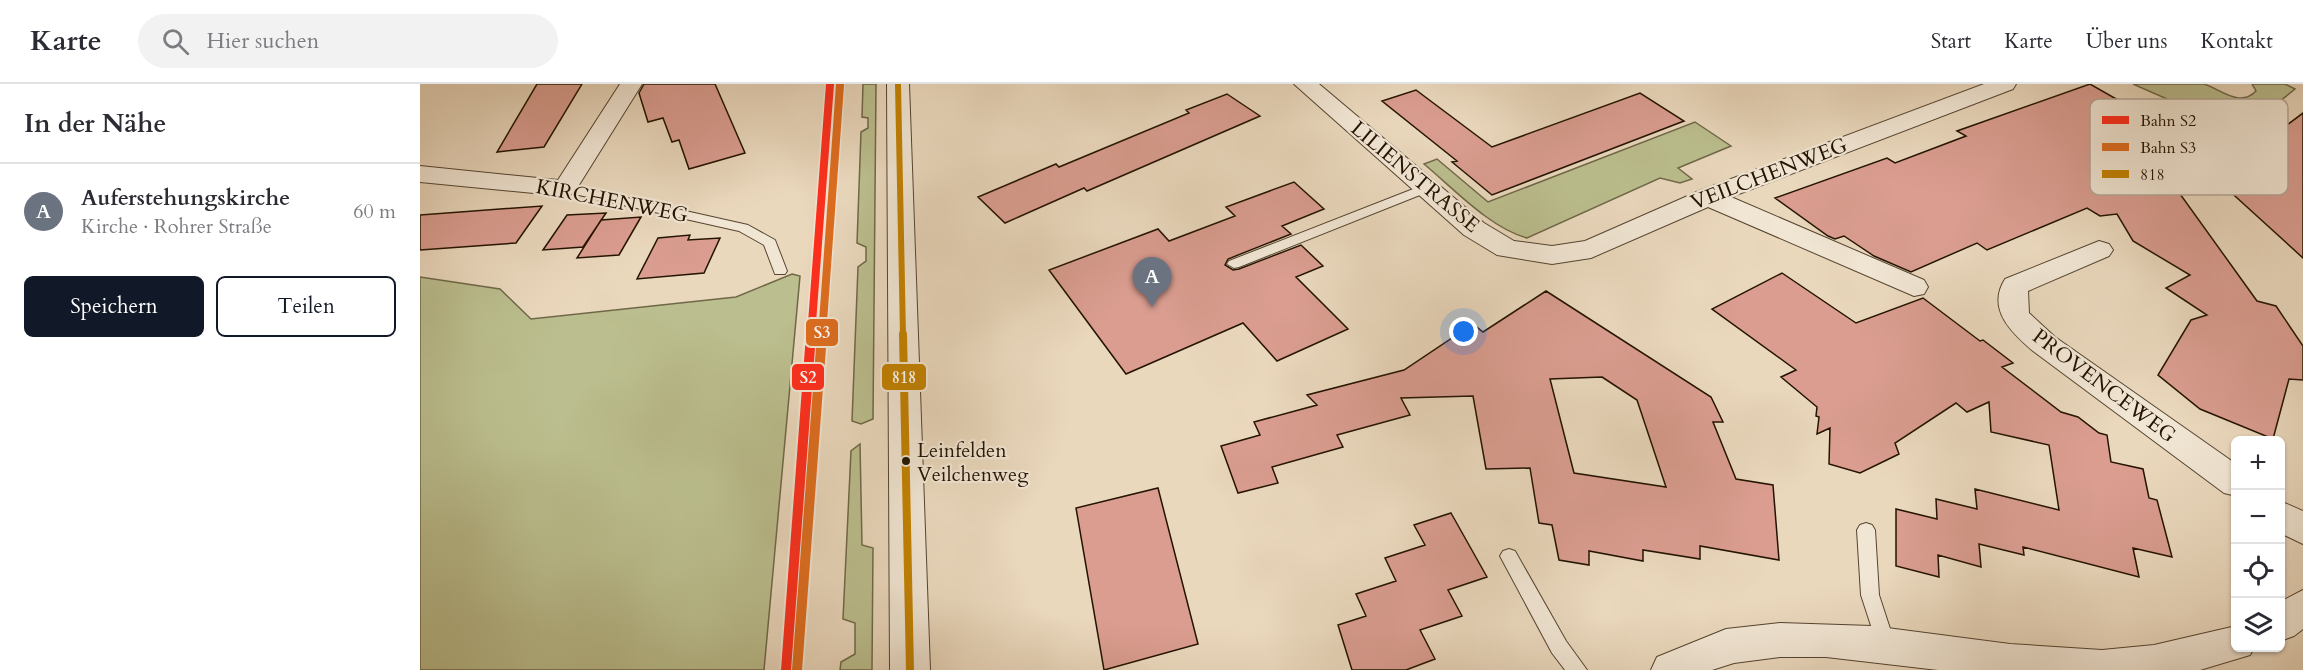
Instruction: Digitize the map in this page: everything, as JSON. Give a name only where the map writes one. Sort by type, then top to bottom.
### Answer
[{"type":"street","points":[[565,188],[631,84]]},
{"type":"street","points":[[898,84],[910,670]]},
{"type":"street","name":"LILIENSTRASSE","points":[[1305,84],[1483,234],[1508,249],[1533,254]]},
{"type":"street","name":"VEILCHENWEG","points":[[1533,254],[1552,255],[1591,249],[1708,197],[2005,84]]},
{"type":"street","name":"KIRCHENWEG","points":[[420,174],[565,188]]},
{"type":"street","points":[[1708,197],[1914,286]]},
{"type":"street","name":"PROVENCEWEG","points":[[2098,250],[2015,286],[2011,302],[2018,321],[2044,344],[2231,480]]},
{"type":"street","points":[[2285,518],[2303,529]]},
{"type":"street","points":[[2285,620],[2303,607]]},
{"type":"street","points":[[1671,670],[1732,645],[1792,639],[1848,642],[2004,663],[2100,668],[2153,665],[2231,644]]},
{"type":"lane","name":"KIRCHENWEG","points":[[565,188],[743,228],[770,243],[780,271]]},
{"type":"lane","points":[[1234,264],[1426,188]]},
{"type":"lane","points":[[1866,530],[1870,595],[1887,647]]},
{"type":"lane","points":[[1509,556],[1559,647],[1577,670]]},
{"type":"green space","points":[[863,84],[876,84],[873,419],[861,424],[852,421],[858,267],[866,261],[866,247],[857,243],[861,132],[868,128],[868,118],[862,117]]},
{"type":"green space","points":[[2133,84],[2204,84],[2237,98],[2250,96],[2256,91],[2252,84],[2285,84],[2295,89],[2283,99],[2167,99]]},
{"type":"green space","points":[[1695,122],[1731,146],[1678,168],[1692,179],[1680,183],[1660,178],[1527,238],[1513,233],[1486,217],[1424,164],[1437,159],[1488,202]]},
{"type":"green space","points":[[792,274],[800,276],[764,670],[420,670],[420,277],[500,289],[531,319],[736,297]]},
{"type":"green space","points":[[860,444],[862,545],[873,548],[872,670],[840,670],[841,662],[855,654],[855,623],[843,619],[851,451]]},
{"type":"building","points":[[537,84],[582,84],[544,147],[497,152]]},
{"type":"building","points":[[644,84],[715,84],[745,153],[689,169],[679,140],[672,142],[663,118],[648,122],[639,93]]},
{"type":"building","points":[[2090,84],[2116,99],[2090,99],[2090,195],[2181,195],[2257,301],[2276,306],[2303,346],[2303,380],[2289,379],[2274,436],[2266,436],[2200,409],[2158,375],[2191,320],[2207,315],[2166,288],[2190,275],[2133,241],[2117,214],[2100,216],[2087,208],[1987,250],[1977,243],[1911,272],[1874,256],[1844,236],[1835,239],[1828,236],[1775,198],[1887,158],[1895,163],[1966,136],[1957,131]]},
{"type":"building","points":[[1416,90],[1492,147],[1640,93],[1684,121],[1492,195],[1452,162],[1457,161],[1382,101]]},
{"type":"building","points":[[1227,94],[1260,116],[1087,191],[1084,188],[1005,223],[978,197],[1056,164],[1059,167],[1189,113],[1186,110]]},
{"type":"building","points":[[2303,113],[2303,258],[2234,195],[2288,195],[2288,124]]},
{"type":"building","points":[[1294,182],[1324,209],[1282,226],[1291,234],[1228,259],[1225,265],[1233,270],[1239,269],[1301,245],[1323,266],[1296,277],[1348,329],[1277,361],[1243,323],[1126,374],[1049,270],[1158,229],[1169,241],[1235,216],[1226,207]]},
{"type":"building","points":[[542,206],[516,243],[420,250],[420,215]]},
{"type":"building","points":[[606,213],[583,247],[543,250],[567,215]]},
{"type":"building","points":[[641,217],[619,255],[577,258],[601,220]]},
{"type":"building","points":[[690,235],[688,240],[720,238],[704,273],[637,279],[658,238]]},
{"type":"building","points":[[1782,273],[1856,323],[1923,298],[1980,341],[1983,340],[2013,363],[2002,367],[2061,412],[2078,417],[2099,433],[2107,435],[2111,462],[2143,469],[2149,498],[2157,500],[2172,557],[2133,548],[2139,577],[2023,547],[2024,555],[1979,544],[1981,567],[1938,555],[1939,577],[1896,566],[1896,509],[1937,519],[1936,499],[1977,509],[1975,489],[2059,510],[2049,445],[1991,432],[1989,402],[1967,412],[1956,403],[1895,443],[1899,454],[1860,473],[1829,464],[1830,428],[1817,434],[1819,417],[1816,416],[1817,407],[1781,377],[1796,370],[1712,309]]},
{"type":"building","points":[[1546,291],[1711,397],[1723,422],[1713,422],[1736,479],[1773,485],[1779,560],[1700,546],[1700,559],[1643,550],[1643,561],[1589,551],[1589,565],[1559,560],[1552,525],[1539,523],[1530,468],[1486,469],[1473,396],[1401,398],[1410,415],[1337,435],[1343,447],[1272,467],[1278,483],[1238,493],[1221,446],[1260,435],[1254,422],[1317,405],[1307,395],[1404,370],[1473,324],[1483,332]],"holes":[[[1602,377],[1637,400],[1666,487],[1574,473],[1550,379]]]},
{"type":"building","points":[[1158,488],[1198,644],[1104,670],[1076,508]]},
{"type":"building","points":[[1451,513],[1487,577],[1448,590],[1462,616],[1420,630],[1435,659],[1406,670],[1352,670],[1338,625],[1366,616],[1356,594],[1396,581],[1385,558],[1425,545],[1414,525]]},
{"type":"rail line","name":"S2","points":[[786,670],[830,84]]},
{"type":"rail line","name":"S3","points":[[797,670],[840,85]]},
{"type":"transit line","name":"818","points":[[898,84],[910,670]]},
{"type":"place","name":"Auferstehungskirche","points":[[1152,307]]},
{"type":"place","name":"Leinfelden Veilchenweg","points":[[906,461]]}]
